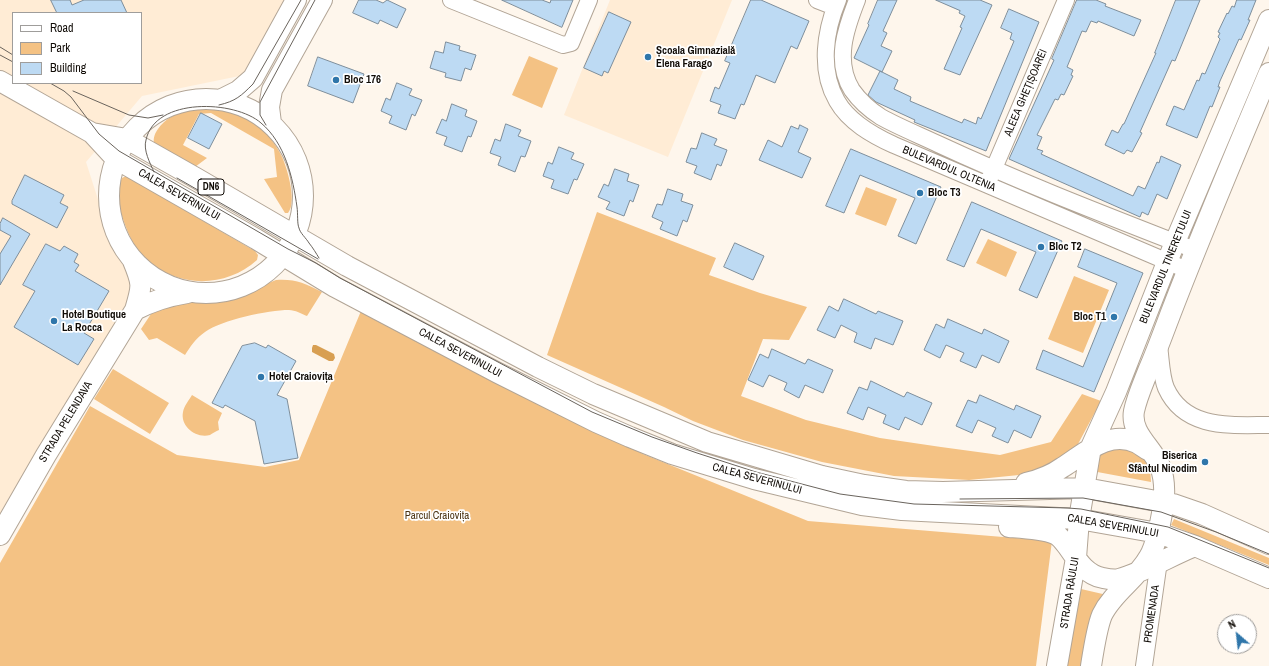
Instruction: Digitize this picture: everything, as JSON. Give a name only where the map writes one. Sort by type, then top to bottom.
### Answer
[{"type":"main road","points":[[220,100],[238,91],[253,78],[296,0]]},
{"type":"main road","points":[[271,123],[269,106],[272,90],[322,0]]},
{"type":"main road","name":"BULEVARDUL TINERETULUI","points":[[1079,519],[1091,447],[1116,392],[1175,242],[1269,20]]},
{"type":"main road","name":"BULEVARDUL TINERETULUI","points":[[1158,534],[1165,493],[1164,485],[1155,459],[1136,430],[1134,412],[1138,396],[1159,346],[1187,270],[1269,73]]},
{"type":"main road","name":"CALEA SEVERINULUI","points":[[0,81],[92,133],[116,159],[335,287],[498,373],[596,422],[651,446],[711,466],[828,498],[862,505],[902,510],[1079,519],[1158,534],[1195,546],[1269,578]]},
{"type":"main road","points":[[116,159],[127,140],[148,118],[168,106],[185,101],[203,99],[220,100],[240,105],[253,111],[271,123],[286,140],[296,159],[302,180],[304,200],[301,217],[295,236],[284,256]]},
{"type":"main road","name":"CALEA SEVERINULUI","points":[[92,133],[127,140],[196,178],[347,266],[538,367],[593,394],[707,442],[822,476],[864,485],[906,491],[943,492],[1084,488],[1163,502],[1202,514],[1269,544]]},
{"type":"main road","name":"STRADA PELENDAVA","points":[[0,535],[46,455],[134,310],[141,289],[140,279],[132,261],[124,250],[115,232],[109,211],[109,187],[116,159]]},
{"type":"main road","name":"STRADA PELENDAVA","points":[[132,261],[150,276],[166,285],[189,292],[205,294],[238,288],[264,275],[284,256]]},
{"type":"main road","name":"STRADA PELENDAVA","points":[[134,310],[150,302],[189,292]]},
{"type":"main road","points":[[997,490],[1048,476],[1064,467],[1091,447],[1111,440],[1122,439],[1136,442],[1155,459],[1188,503],[1202,514]]},
{"type":"main road","points":[[955,513],[1009,527],[1055,534],[1063,541],[1086,571],[1102,578],[1117,579],[1138,572],[1159,561],[1195,546]]},
{"type":"main road","name":"STRADA RÂULUI","points":[[1057,666],[1076,558],[1079,519]]},
{"type":"main road","points":[[1091,666],[1102,616],[1116,594],[1138,572],[1150,557],[1158,534]]},
{"type":"street","points":[[451,0],[564,45],[571,43],[589,0]]},
{"type":"street","points":[[817,0],[837,4]]},
{"type":"street","name":"BULEVARDUL OLTENIA","points":[[857,0],[845,33],[843,64],[846,75],[859,99],[880,116],[993,170],[1195,250]]},
{"type":"street","name":"ALEEA GHEȚIȘOAREI","points":[[986,185],[1066,0]]},
{"type":"street","name":"BULEVARDUL OLTENIA","points":[[837,4],[828,28],[826,64],[829,84],[837,102],[861,126],[875,137],[1187,270]]},
{"type":"street","points":[[826,64],[843,64]]},
{"type":"street","points":[[1159,346],[1166,388],[1174,401],[1185,412],[1213,424],[1232,426],[1269,425]]},
{"type":"street","name":"PROMENADA","points":[[1144,666],[1159,561]]},
{"type":"shaded area","points":[[0,0],[289,0],[249,74],[142,96],[86,162],[111,240],[127,270],[133,298],[0,538]]},
{"type":"shaded area","name":"Școala Gimnazială Elena Farago","points":[[610,0],[732,0],[668,157],[564,115]]},
{"type":"shaded area","points":[[313,345],[334,354],[335,358],[333,361],[329,361],[312,352]]},
{"type":"green space","points":[[529,56],[558,68],[542,108],[512,95]]},
{"type":"green space","points":[[217,109],[248,118],[257,124],[269,136],[282,156],[288,173],[292,200],[291,208],[288,213],[285,213],[264,179],[277,177],[274,149],[211,113],[199,114],[183,145],[207,158],[195,167],[154,143],[155,134],[164,122],[177,114],[193,110]]},
{"type":"green space","points":[[126,176],[255,251],[258,255],[257,260],[245,269],[231,276],[217,280],[188,280],[160,270],[139,252],[132,242],[125,225],[120,209],[118,188],[122,178]]},
{"type":"green space","points":[[866,187],[897,199],[886,226],[855,214]]},
{"type":"green space","points":[[597,212],[716,258],[709,275],[760,293],[807,307],[789,340],[763,339],[741,396],[806,420],[880,438],[1000,455],[1051,442],[1082,394],[1101,401],[1078,444],[1047,467],[1019,475],[969,480],[894,476],[822,462],[743,440],[693,421],[547,355]]},
{"type":"green space","points":[[988,239],[1017,252],[1006,277],[976,263]]},
{"type":"green space","points":[[1074,276],[1109,290],[1083,353],[1048,339]]},
{"type":"green space","points":[[276,280],[300,282],[322,292],[307,316],[294,311],[280,310],[234,320],[202,334],[185,355],[157,338],[149,340],[141,329],[153,311],[187,302],[203,303],[224,299],[244,293]]},
{"type":"green space","name":"Parcul Craiovița","points":[[361,311],[643,454],[808,521],[1052,541],[1036,666],[0,666],[0,563],[90,406],[177,455],[265,467],[299,460]]},
{"type":"green space","points":[[113,369],[169,403],[150,434],[94,399]]},
{"type":"green space","points":[[192,395],[222,413],[218,422],[219,430],[205,436],[199,435],[190,430],[184,422],[183,412],[185,405]]},
{"type":"green space","points":[[1115,444],[1143,453],[1150,468],[1151,482],[1092,471],[1097,456]]},
{"type":"green space","points":[[1174,519],[1269,558],[1269,565],[1171,525]]},
{"type":"green space","points":[[1081,589],[1107,595],[1086,666],[1065,666]]},
{"type":"building","points":[[51,0],[70,0],[72,5],[84,0],[121,0],[127,12],[56,12]]},
{"type":"building","points":[[359,0],[376,0],[383,3],[387,0],[406,9],[397,28],[380,20],[378,24],[353,13]]},
{"type":"building","points":[[502,0],[542,0],[550,3],[551,0],[573,0],[562,27]]},
{"type":"building","points":[[751,0],[761,0],[809,21],[797,49],[791,46],[775,83],[756,75],[744,105],[741,104],[735,119],[718,113],[721,105],[710,101],[715,87],[719,89],[730,63],[725,61]]},
{"type":"building","points":[[878,0],[897,0],[883,31],[887,33],[881,46],[892,51],[882,72],[854,58],[869,25],[868,24]]},
{"type":"building","points":[[936,0],[980,0],[992,5],[960,75],[944,69],[962,28],[960,27],[965,16],[959,13],[960,11]]},
{"type":"building","points":[[1077,0],[1096,0],[1106,4],[1105,6],[1141,20],[1134,36],[1098,21],[1097,23],[1091,21],[1086,32],[1082,31],[1067,67],[1073,70],[1071,75],[1073,76],[1064,95],[1061,94],[1058,100],[1055,99],[1037,135],[1042,137],[1037,149],[1043,151],[1041,154],[1133,196],[1138,186],[1145,189],[1157,162],[1159,163],[1161,156],[1181,165],[1167,199],[1157,194],[1148,215],[1142,212],[1140,217],[1009,159],[1054,60],[1052,59]]},
{"type":"building","points":[[1176,0],[1200,0],[1175,61],[1172,60],[1140,132],[1142,133],[1132,152],[1127,150],[1124,154],[1105,145],[1112,130],[1118,133],[1124,124],[1156,53]]},
{"type":"building","points":[[1237,0],[1256,0],[1248,20],[1250,20],[1241,40],[1239,39],[1220,81],[1218,87],[1220,87],[1212,107],[1210,106],[1197,138],[1166,125],[1174,106],[1184,110],[1197,80],[1199,81],[1202,73],[1205,74],[1220,39],[1218,37],[1220,33],[1218,32],[1227,13],[1228,14],[1232,6],[1234,7]]},
{"type":"building","points":[[1009,9],[1039,22],[986,151],[914,122],[915,120],[876,102],[868,95],[880,71],[898,80],[894,89],[911,97],[910,101],[962,123],[964,119],[976,124],[978,117],[981,119],[1014,41],[1010,39],[1012,33],[1001,28]]},
{"type":"building","points":[[609,12],[631,22],[608,73],[604,71],[602,76],[584,68]]},
{"type":"building","points":[[446,42],[460,46],[459,50],[476,55],[471,70],[465,68],[461,81],[445,77],[446,73],[430,68],[435,51],[443,53]]},
{"type":"building","name":"Bloc 176","points":[[318,57],[364,74],[353,103],[308,86]]},
{"type":"building","points":[[397,83],[412,89],[409,95],[422,100],[415,116],[412,114],[406,130],[389,123],[392,116],[381,111],[386,98],[390,100]]},
{"type":"building","points":[[452,104],[467,110],[465,116],[477,121],[471,137],[468,136],[462,152],[444,145],[447,137],[436,133],[442,119],[446,121]]},
{"type":"building","points":[[201,113],[222,124],[209,149],[188,138]]},
{"type":"building","points":[[506,124],[521,130],[518,136],[531,141],[525,157],[521,156],[515,172],[498,165],[501,157],[490,153],[495,139],[500,141]]},
{"type":"building","points":[[800,125],[808,129],[798,152],[811,158],[802,178],[759,160],[768,140],[782,147],[791,126],[798,129]]},
{"type":"building","points":[[702,133],[717,139],[714,145],[727,150],[721,166],[717,164],[711,180],[694,173],[697,166],[686,162],[691,148],[696,149]]},
{"type":"building","points":[[559,147],[574,153],[571,159],[584,164],[577,180],[574,179],[568,194],[551,188],[554,180],[543,176],[548,162],[552,164]]},
{"type":"building","name":"Bloc T3","points":[[851,149],[941,187],[916,244],[898,236],[915,198],[860,175],[844,213],[826,206]]},
{"type":"building","points":[[615,169],[629,174],[627,181],[639,185],[633,202],[630,200],[624,216],[606,209],[610,202],[598,197],[604,184],[608,186]]},
{"type":"building","points":[[25,175],[64,195],[60,203],[68,207],[57,228],[12,204],[12,201]]},
{"type":"building","points":[[668,189],[683,194],[681,201],[693,205],[687,222],[683,220],[677,236],[660,229],[663,222],[652,217],[657,204],[662,205]]},
{"type":"building","name":"Bloc T2","points":[[972,202],[1062,241],[1037,298],[1019,290],[1036,252],[981,229],[964,267],[947,260]]},
{"type":"building","points":[[3,218],[30,234],[0,285],[0,254],[11,236],[0,230],[0,224]]},
{"type":"building","points":[[735,243],[764,256],[753,280],[724,267]]},
{"type":"building","name":"Hotel Boutique La Rocca","points":[[46,244],[60,251],[64,246],[78,254],[74,262],[79,265],[75,271],[109,291],[84,333],[94,339],[78,365],[14,327],[35,291],[23,285]]},
{"type":"building","name":"Bloc T1","points":[[1085,249],[1143,273],[1094,392],[1036,369],[1043,350],[1083,367],[1117,283],[1078,267]]},
{"type":"building","points":[[844,299],[876,314],[878,311],[903,321],[893,345],[875,338],[871,349],[854,342],[857,333],[841,325],[835,338],[817,330],[829,306],[838,311]]},
{"type":"building","points":[[948,319],[982,334],[984,329],[1009,341],[999,363],[982,355],[976,368],[960,361],[964,353],[946,345],[940,358],[924,350],[936,324],[944,328]]},
{"type":"building","points":[[255,343],[266,348],[268,345],[296,361],[277,395],[287,399],[298,458],[264,464],[255,421],[225,405],[223,408],[212,403],[242,346]]},
{"type":"building","points":[[772,349],[805,364],[808,359],[833,370],[823,393],[805,385],[799,398],[784,390],[787,383],[769,375],[763,387],[748,380],[760,354],[768,358]]},
{"type":"building","points":[[871,381],[904,397],[907,392],[932,403],[922,425],[905,417],[899,430],[883,423],[886,415],[868,407],[863,420],[847,413],[859,387],[867,390]]},
{"type":"building","points":[[980,395],[1014,410],[1016,405],[1041,416],[1031,438],[1014,430],[1008,443],[992,436],[996,428],[978,420],[972,433],[956,426],[968,400],[976,403]]},
{"type":"tram line","points":[[219,105],[238,98],[253,84],[301,0]]},
{"type":"tram line","points":[[266,125],[260,115],[260,102],[315,0]]},
{"type":"tram line","points":[[0,47],[12,54]]},
{"type":"tram line","points":[[0,55],[12,61]]},
{"type":"tram line","points":[[52,84],[71,97],[99,134],[119,151],[340,278],[592,412],[652,437],[756,472],[840,494],[914,504],[1081,509],[1168,527],[1269,568]]},
{"type":"tram line","points":[[73,91],[129,115],[148,118],[163,115]]},
{"type":"tram line","points":[[154,172],[146,152],[145,144],[152,126],[164,116],[179,110],[197,107],[216,107],[249,115],[261,123],[269,131],[282,151],[293,184],[300,230],[319,258]]},
{"type":"tram line","points":[[177,178],[318,259]]},
{"type":"tram line","points":[[960,499],[1083,498],[1161,512],[1216,532],[1269,554]]},
{"type":"place","name":"Școala Gimnazială Elena Farago","points":[[648,57]]},
{"type":"place","name":"Bloc 176","points":[[336,80]]},
{"type":"place","name":"Bloc T3","points":[[920,193]]},
{"type":"place","name":"Bloc T2","points":[[1041,247]]},
{"type":"place","name":"Bloc T1","points":[[1114,317]]},
{"type":"place","name":"Hotel Boutique La Rocca","points":[[54,321]]},
{"type":"place","name":"Hotel Craiovița","points":[[261,377]]},
{"type":"place","name":"Biserica Sfântul Nicodim","points":[[1205,462]]}]
